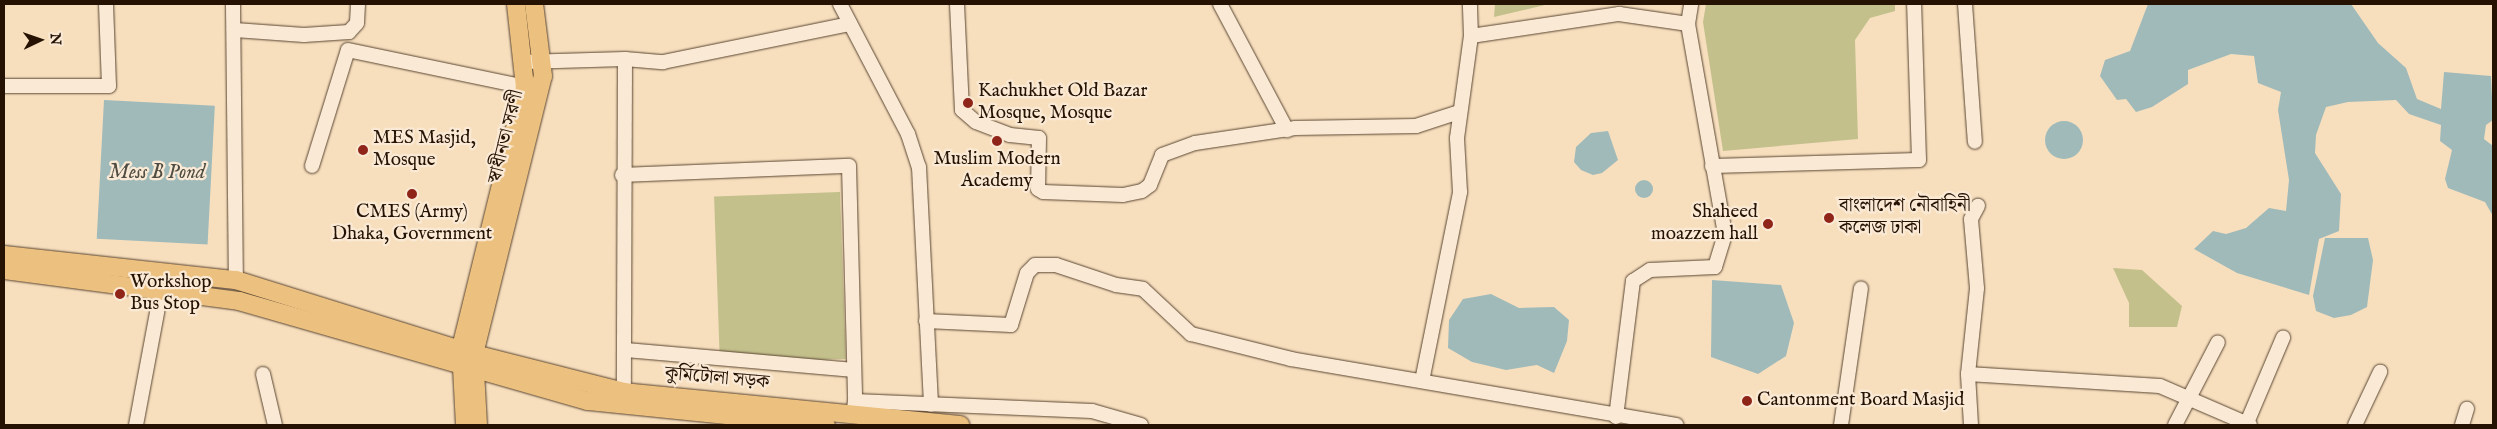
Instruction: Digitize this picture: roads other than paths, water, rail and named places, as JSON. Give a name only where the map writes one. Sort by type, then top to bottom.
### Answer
[{"type":"main road","name":"স্বাধীনতা সরণী","points":[[465,425],[468,360],[525,87],[524,62],[516,4]]},
{"type":"main road","name":"স্বাধীনতা সরণী","points":[[478,425],[468,360],[539,100],[542,62],[534,4]]},
{"type":"main road","points":[[4,255],[163,279],[239,301],[468,360]]},
{"type":"main road","points":[[4,270],[163,279],[236,280],[468,360]]},
{"type":"main road","name":"কুর্মিটোলা সড়ক","points":[[468,360],[624,392],[854,407],[960,425]]},
{"type":"main road","name":"কুর্মিটোলা সড়ক","points":[[468,360],[588,401],[826,425]]},
{"type":"street","points":[[4,86],[109,86],[106,4]]},
{"type":"street","points":[[233,4],[235,30],[236,280]]},
{"type":"street","points":[[235,30],[304,35],[349,32],[357,23],[358,4]]},
{"type":"street","points":[[840,4],[908,134],[919,167],[931,405]]},
{"type":"street","points":[[957,4],[962,110],[976,122],[1010,135],[1039,138],[1038,189],[1043,192],[1123,195],[1142,191],[1150,186],[1162,155],[1170,150],[1287,130],[1416,126],[1459,112]]},
{"type":"street","points":[[1220,4],[1287,130]]},
{"type":"street","points":[[1422,381],[1460,192],[1459,112],[1471,36],[1470,4]]},
{"type":"street","points":[[1616,417],[1632,281],[1650,270],[1715,268],[1725,234],[1688,24],[1691,4]]},
{"type":"street","points":[[1712,166],[1919,160],[1914,4]]},
{"type":"street","points":[[1965,4],[1976,142]]},
{"type":"street","points":[[1471,36],[1619,14],[1688,24]]},
{"type":"street","points":[[524,62],[625,59],[663,62],[850,24]]},
{"type":"street","points":[[312,166],[348,50],[525,87]]},
{"type":"street","points":[[624,392],[626,350],[622,174],[625,59]]},
{"type":"street","points":[[622,174],[849,166],[854,407],[931,405],[1092,411],[1141,425]]},
{"type":"street","points":[[1971,425],[1968,374],[1977,288],[1971,220],[1978,206]]},
{"type":"street","points":[[926,321],[1011,326],[1027,273],[1035,265],[1056,265],[1116,285],[1142,289],[1191,334],[1291,359],[1616,417],[1676,425]]},
{"type":"street","points":[[136,425],[163,279]]},
{"type":"street","points":[[1841,425],[1861,288]]},
{"type":"street","points":[[1968,374],[2160,386],[2248,425],[2283,338]]},
{"type":"street","points":[[2175,425],[2218,342]]},
{"type":"street","points":[[626,350],[854,370]]},
{"type":"street","points":[[2355,425],[2380,372]]},
{"type":"street","points":[[263,374],[275,425]]},
{"type":"street","points":[[2462,425],[2467,409]]},
{"type":"water","points":[[2148,4],[2351,4],[2378,43],[2406,68],[2417,99],[2441,109],[2444,72],[2491,76],[2493,120],[2486,125],[2484,139],[2493,146],[2493,216],[2485,202],[2448,188],[2445,179],[2452,150],[2440,141],[2441,125],[2409,114],[2396,100],[2348,102],[2326,107],[2316,135],[2315,153],[2341,194],[2339,231],[2319,239],[2309,295],[2237,273],[2194,249],[2213,231],[2226,234],[2246,228],[2269,208],[2286,211],[2289,180],[2278,110],[2281,92],[2258,83],[2254,56],[2231,54],[2188,70],[2188,84],[2152,107],[2136,112],[2126,99],[2117,100],[2100,76],[2105,60],[2130,51]]},
{"type":"water","name":"Mess B Pond","points":[[104,100],[215,106],[208,245],[97,239]]},
{"type":"water","points":[[2064,121],[2077,127],[2083,140],[2077,153],[2064,159],[2051,153],[2045,140],[2051,127]]},
{"type":"water","points":[[1608,131],[1618,160],[1602,173],[1593,175],[1581,170],[1574,162],[1576,147],[1591,133]]},
{"type":"water","points":[[1644,180],[1650,183],[1653,189],[1650,195],[1644,198],[1638,195],[1635,189],[1638,183]]},
{"type":"water","points":[[2325,238],[2368,238],[2373,260],[2367,307],[2351,315],[2334,318],[2316,311],[2313,296]]},
{"type":"water","points":[[1712,280],[1781,285],[1794,323],[1786,356],[1758,374],[1711,357]]},
{"type":"water","points":[[1491,294],[1519,308],[1554,307],[1569,320],[1567,341],[1554,373],[1537,365],[1506,370],[1472,362],[1448,348],[1449,320],[1463,299]]},
{"type":"place","name":"Kachukhet Old Bazar Mosque, Mosque","points":[[968,103]]},
{"type":"place","name":"Muslim Modern Academy","points":[[997,141]]},
{"type":"place","name":"MES Masjid, Mosque","points":[[363,150]]},
{"type":"place","name":"CMES (Army) Dhaka, Government","points":[[412,194]]},
{"type":"place","name":"বাংলাদেশ নৌবাহিনী কলেজ ঢাকা","points":[[1829,218]]},
{"type":"place","name":"Shaheed moazzem hall","points":[[1768,224]]},
{"type":"place","name":"Workshop Bus Stop","points":[[120,294]]},
{"type":"place","name":"Cantonment Board Masjid","points":[[1747,401]]}]
